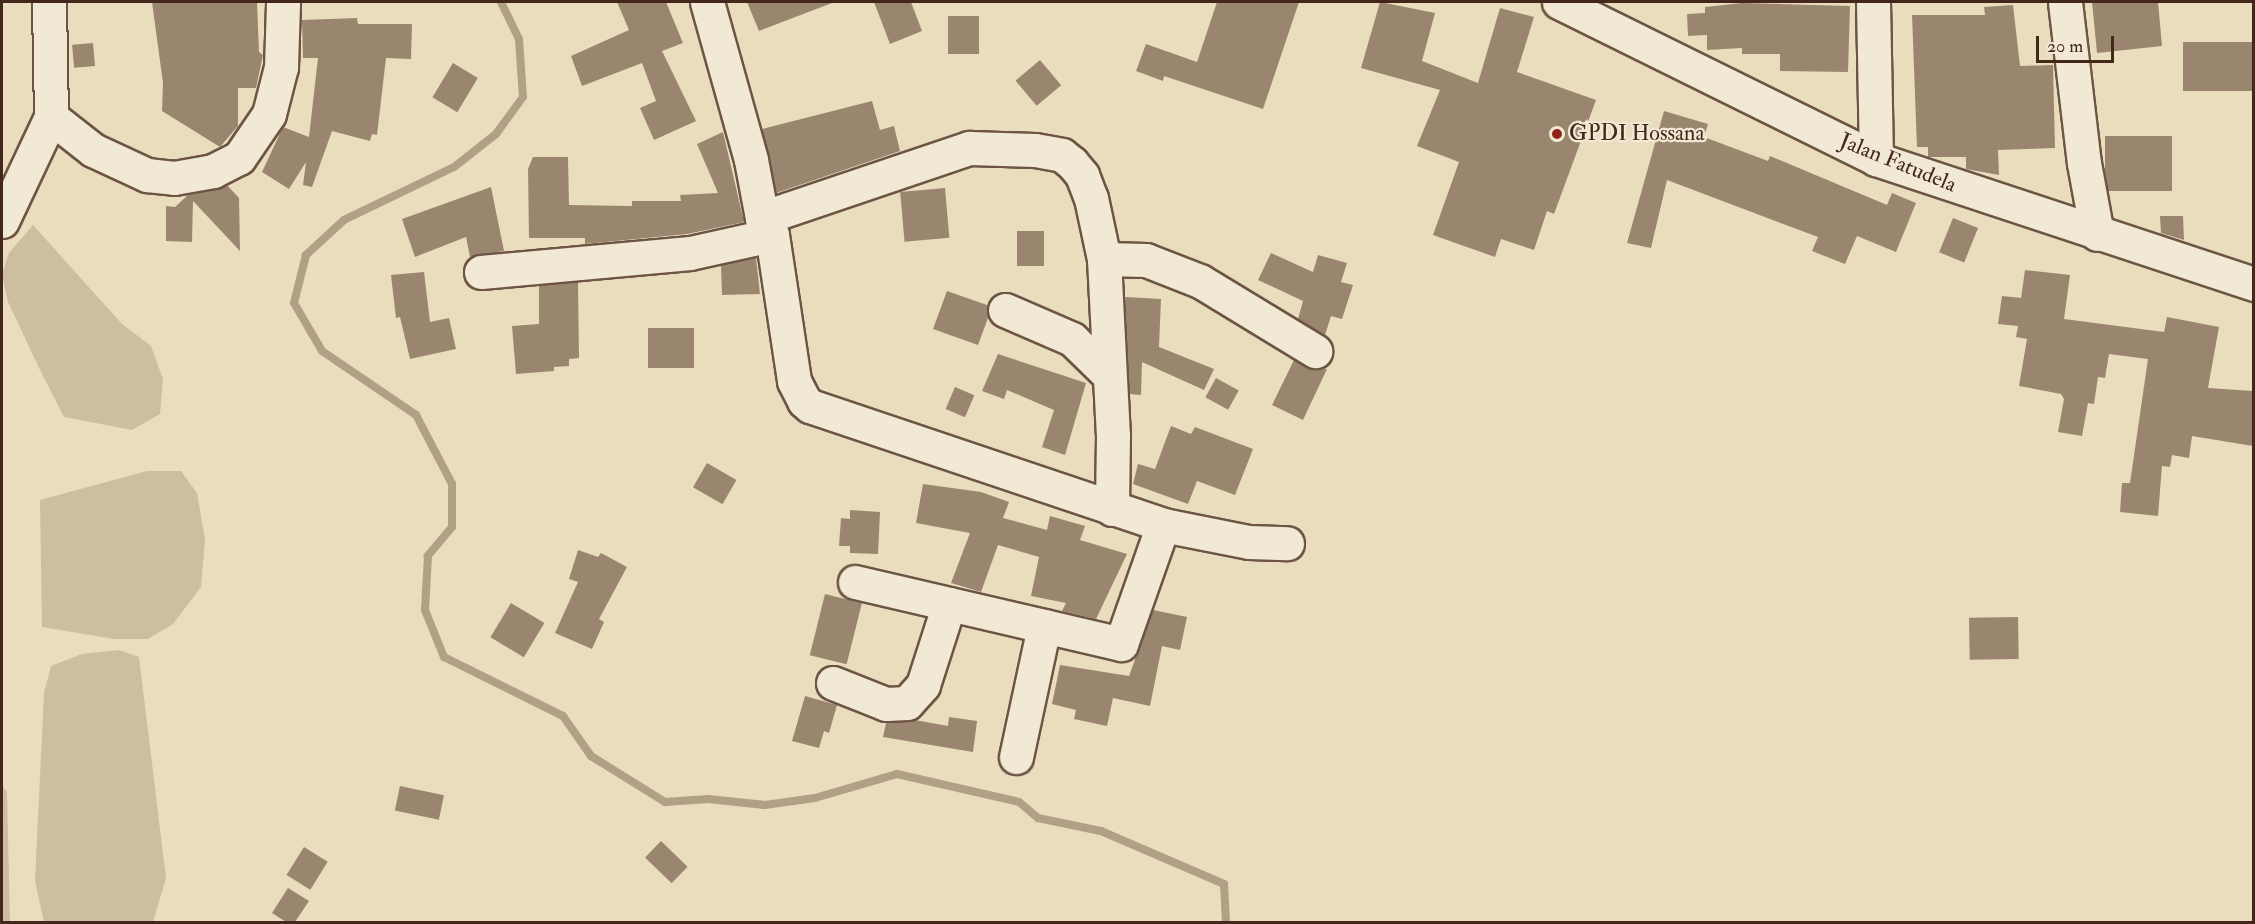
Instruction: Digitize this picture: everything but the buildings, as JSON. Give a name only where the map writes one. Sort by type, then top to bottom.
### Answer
[{"type":"street","points":[[2,220],[15,154],[51,117],[50,2]]},
{"type":"street","points":[[51,117],[93,150],[147,175],[174,178],[213,171],[239,158],[270,114],[281,67],[284,2]]},
{"type":"street","points":[[707,2],[767,227],[794,381],[810,406],[1013,472],[1162,525],[1249,542],[1287,543]]},
{"type":"street","name":"Jalan Fatudela","points":[[1559,2],[1876,159],[2253,284]]},
{"type":"street","points":[[1873,2],[1876,159]]},
{"type":"street","points":[[2066,2],[2084,163],[2097,234]]},
{"type":"street","points":[[481,272],[690,253],[767,227],[946,152],[998,146],[1062,155],[1082,175],[1104,259],[1108,374],[1113,435],[1112,509]]},
{"type":"street","points":[[1104,259],[1146,260],[1200,281],[1315,351]]},
{"type":"street","points":[[1005,310],[1072,339],[1108,374]]},
{"type":"street","points":[[855,582],[1121,644],[1162,525]]},
{"type":"street","points":[[833,683],[886,704],[907,703],[923,685],[949,604]]},
{"type":"street","points":[[1016,758],[1044,626]]},
{"type":"shaded area","points":[[33,225],[122,324],[151,346],[163,379],[160,414],[132,430],[64,417],[8,302],[2,274],[9,253]]},
{"type":"shaded area","points":[[147,471],[181,471],[197,493],[205,539],[201,587],[173,624],[148,639],[114,639],[42,627],[40,500]]},
{"type":"shaded area","points":[[119,650],[139,657],[166,878],[153,922],[44,922],[35,881],[44,693],[51,666],[82,654]]},
{"type":"shaded area","points":[[2,786],[7,792],[10,922],[2,922]]},
{"type":"waterway","points":[[501,2],[519,39],[523,97],[496,134],[454,167],[344,220],[306,255],[294,303],[322,351],[416,415],[452,484],[452,527],[428,556],[425,610],[444,657],[563,716],[591,756],[665,802],[708,799],[765,805],[815,798],[897,774],[1019,802],[1038,818],[1101,831],[1224,884],[1226,922]]},
{"type":"place","name":"GPDI Hossana","points":[[1557,134]]}]
